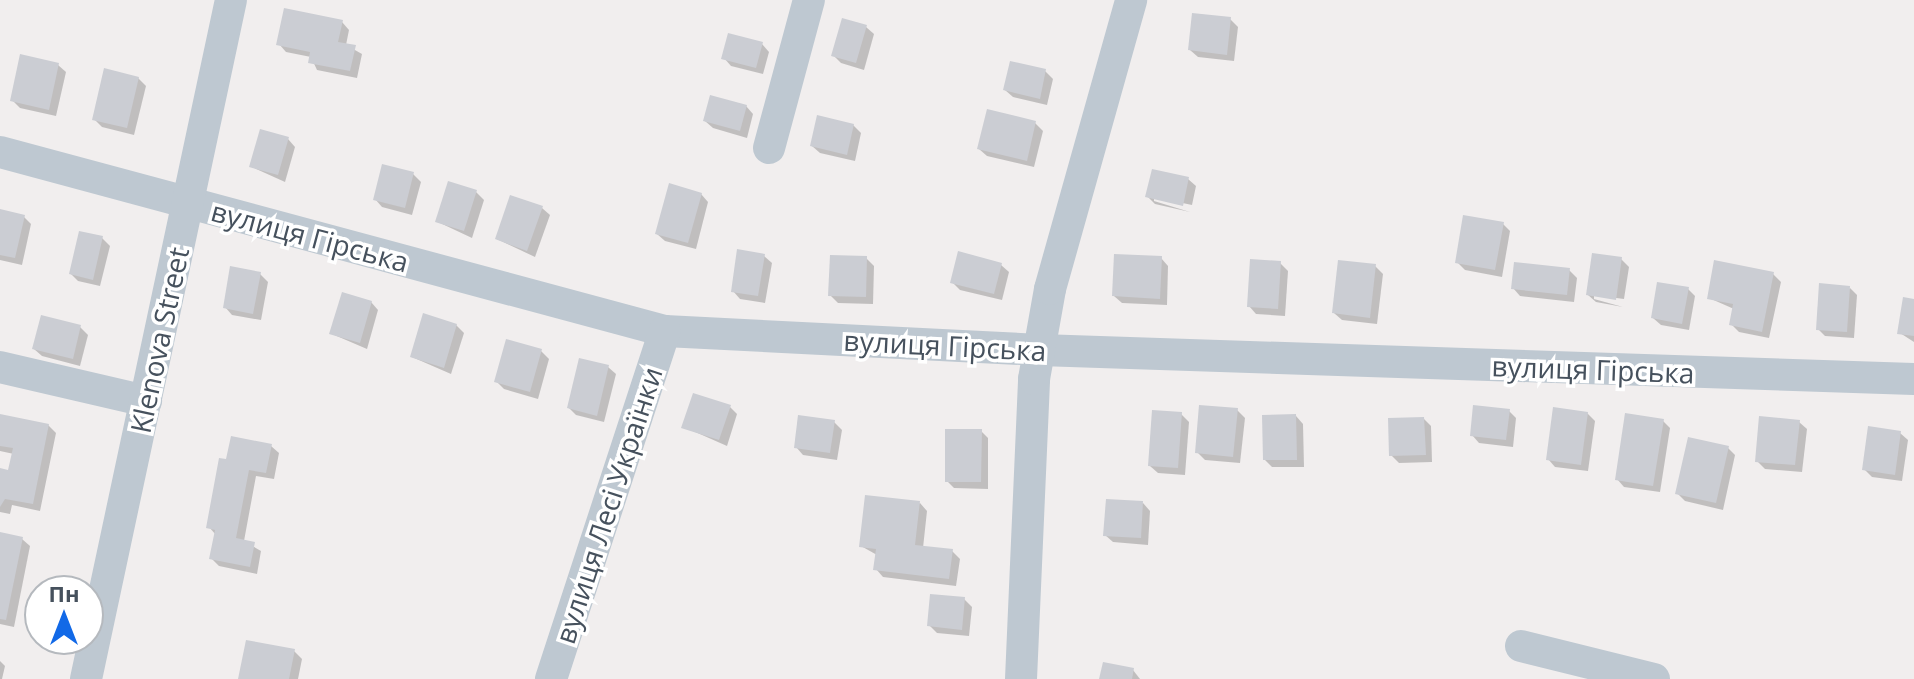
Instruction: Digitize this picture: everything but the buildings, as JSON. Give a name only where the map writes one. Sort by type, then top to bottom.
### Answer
[{"type":"street","name":"Klenova Street","points":[[86,679],[231,0]]},
{"type":"street","points":[[769,148],[809,0]]},
{"type":"street","points":[[1021,679],[1027,453],[1040,350],[1050,289],[1131,0]]},
{"type":"street","name":"вулиця Гірська","points":[[0,152],[665,331],[1040,350],[1914,379]]},
{"type":"street","name":"вулиця Лесі Українки","points":[[551,679],[665,331]]},
{"type":"street","points":[[0,367],[146,401]]},
{"type":"street","points":[[1521,646],[1654,679]]}]
